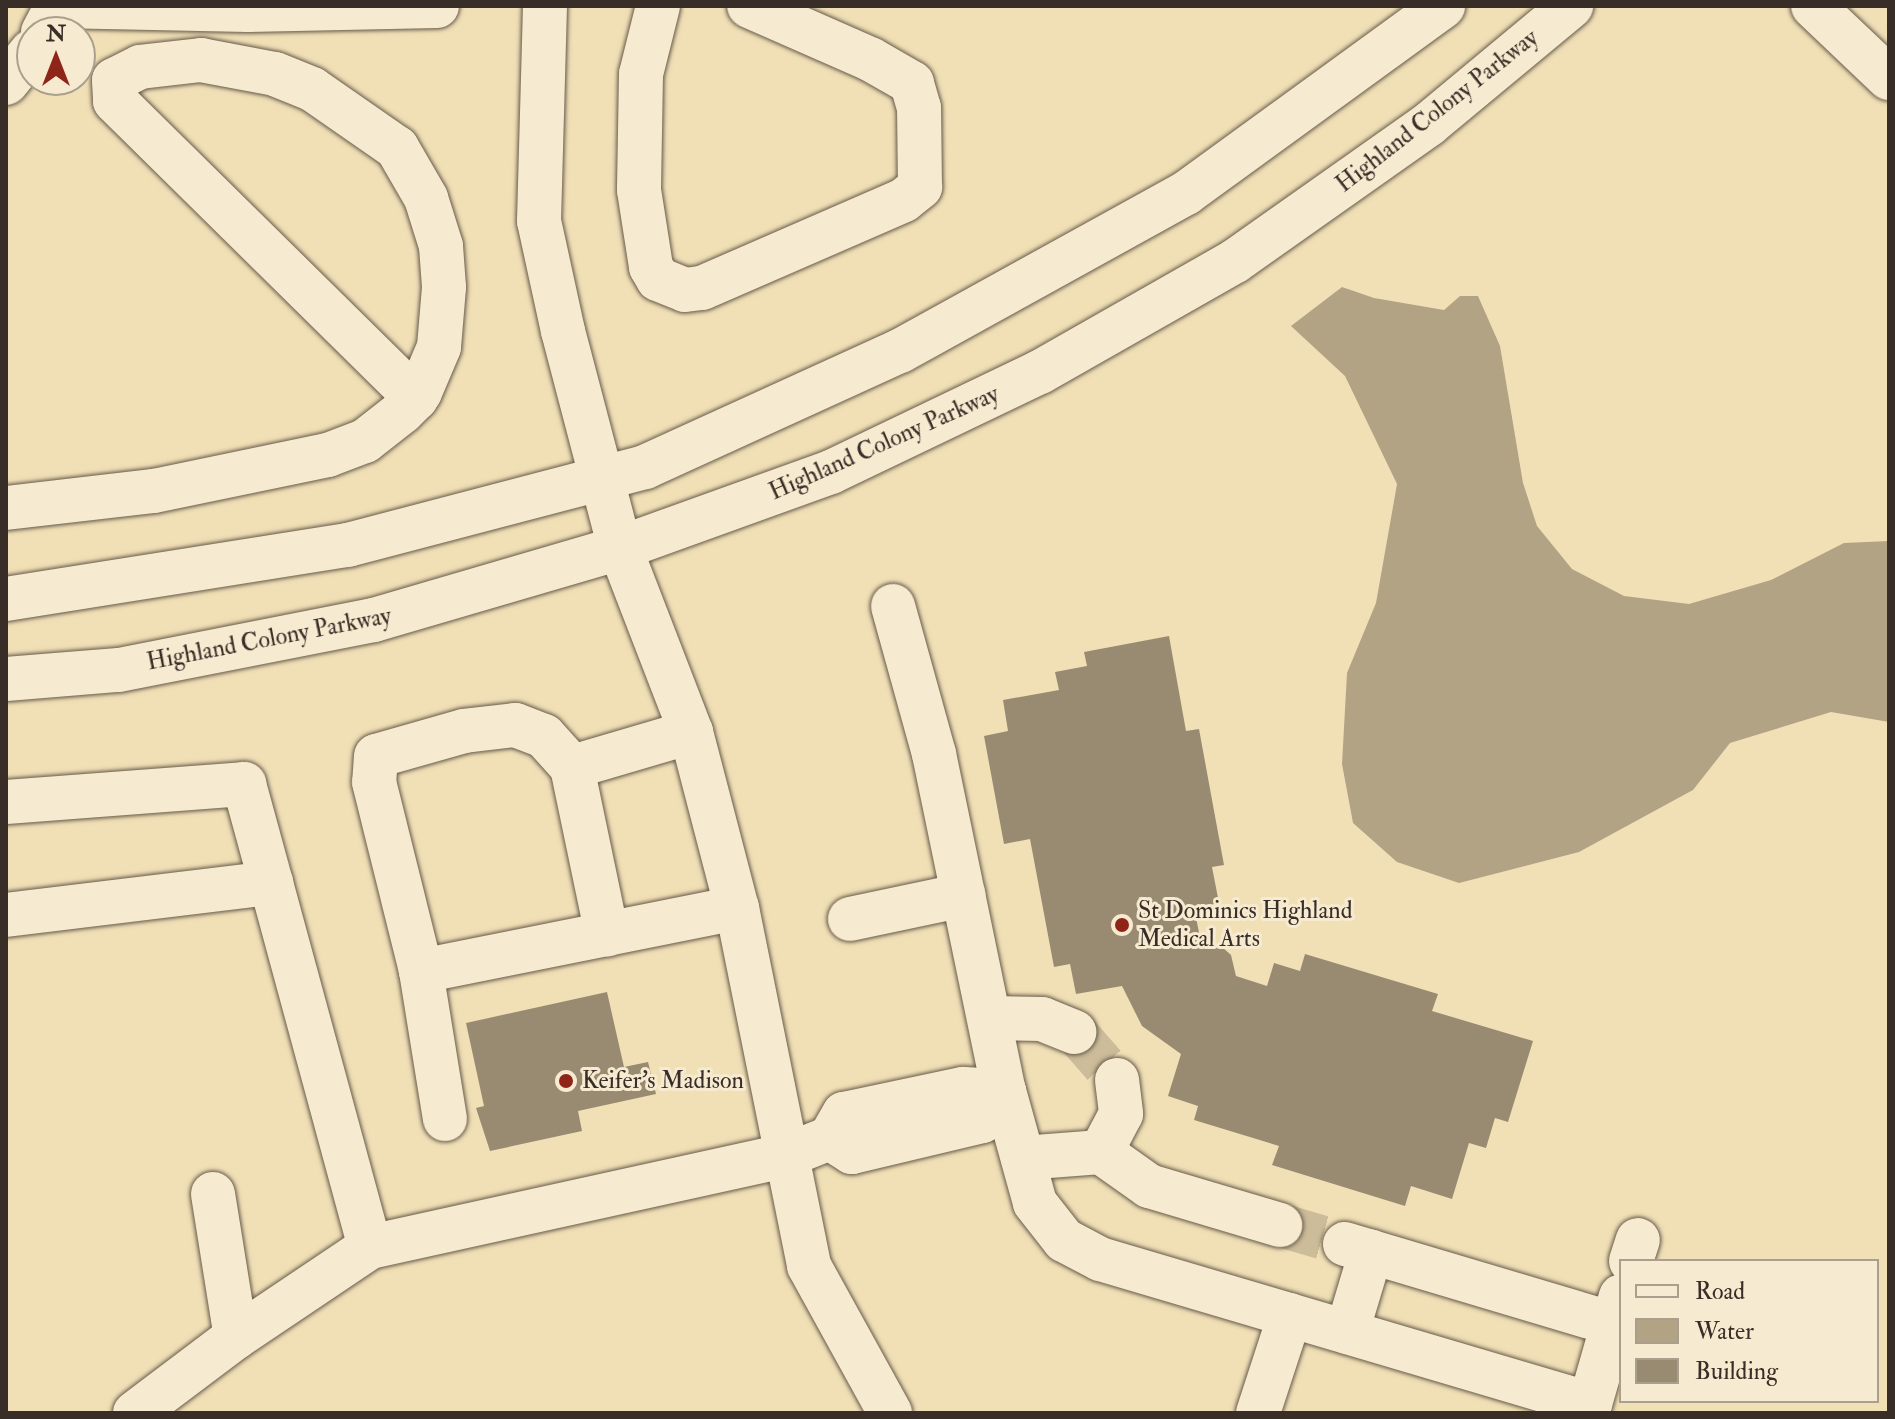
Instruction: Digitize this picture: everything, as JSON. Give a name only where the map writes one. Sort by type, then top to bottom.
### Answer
[{"type":"street","points":[[52,16],[57,6],[437,6]]},
{"type":"street","points":[[545,6],[539,221],[620,548],[691,732],[737,908],[809,1266],[890,1413]]},
{"type":"street","points":[[658,6],[641,74],[639,190],[651,267],[658,279],[685,290],[702,288],[890,206],[920,187],[919,108],[912,83],[870,59],[749,6]]},
{"type":"street","points":[[6,599],[348,545],[645,467],[900,351],[1186,193],[1443,6]]},
{"type":"street","name":"Highland Colony Parkway","points":[[6,679],[119,670],[374,620],[620,548],[831,472],[1079,350],[1235,261],[1429,124],[1571,6]]},
{"type":"street","points":[[1813,6],[1889,78]]},
{"type":"street","points":[[6,508],[154,491],[328,455],[365,441],[416,398],[439,347],[444,287],[441,246],[426,198],[397,148],[312,89],[262,70],[201,60],[165,62],[119,74],[111,90],[115,101],[416,398]]},
{"type":"street","points":[[893,606],[934,754],[1004,1091],[1035,1203],[1064,1240],[1100,1259],[1347,1332],[1588,1409],[1617,1310],[1358,1248],[1347,1332]]},
{"type":"street","points":[[445,1119],[421,971],[374,782],[376,756],[464,731],[515,725],[544,736],[572,767],[607,934]]},
{"type":"street","points":[[572,767],[691,732]]},
{"type":"street","points":[[6,802],[244,784],[370,1247]]},
{"type":"street","points":[[6,915],[271,883]]},
{"type":"street","points":[[850,919],[964,895]]},
{"type":"street","points":[[421,971],[737,908]]},
{"type":"street","points":[[990,1018],[1042,1019],[1075,1032]]},
{"type":"street","points":[[1101,1152],[1121,1114],[1117,1080]]},
{"type":"street","points":[[135,1413],[236,1337],[370,1247],[785,1156],[830,1138],[844,1114],[963,1089],[1004,1091]]},
{"type":"street","points":[[1023,1158],[1101,1152],[1149,1186],[1280,1225]]},
{"type":"street","points":[[213,1194],[236,1337]]},
{"type":"street","points":[[1258,1413],[1290,1315]]},
{"type":"water","points":[[1342,287],[1374,298],[1444,310],[1460,296],[1478,296],[1500,346],[1523,483],[1537,526],[1572,569],[1624,596],[1689,604],[1771,580],[1844,543],[1889,541],[1889,722],[1831,712],[1730,743],[1693,790],[1579,852],[1459,883],[1397,862],[1353,823],[1342,764],[1347,673],[1376,603],[1397,484],[1345,376],[1291,326]]},
{"type":"building","name":"St Dominics Highland Medical Arts","points":[[1169,636],[1186,731],[1199,729],[1224,865],[1212,867],[1219,903],[1194,908],[1201,942],[1222,947],[1231,955],[1236,976],[1267,986],[1274,963],[1300,971],[1305,954],[1438,994],[1432,1011],[1533,1041],[1508,1122],[1495,1118],[1486,1148],[1469,1143],[1452,1199],[1411,1186],[1405,1206],[1272,1165],[1279,1146],[1194,1120],[1198,1106],[1168,1096],[1181,1054],[1142,1026],[1122,986],[1076,994],[1070,964],[1054,967],[1030,839],[1004,844],[984,736],[1008,731],[1003,700],[1059,690],[1055,672],[1087,666],[1084,652]]},
{"type":"building","name":"Keifer’s Madison","points":[[607,992],[624,1067],[648,1062],[656,1094],[578,1111],[582,1131],[490,1151],[476,1108],[484,1106],[466,1023]]},
{"type":"tunnel","points":[[1075,1032],[1117,1080]]},
{"type":"tunnel","points":[[1280,1225],[1345,1244]]},
{"type":"place","name":"St Dominics Highland Medical Arts","points":[[1122,925]]},
{"type":"place","name":"Keifer’s Madison","points":[[566,1081]]}]
